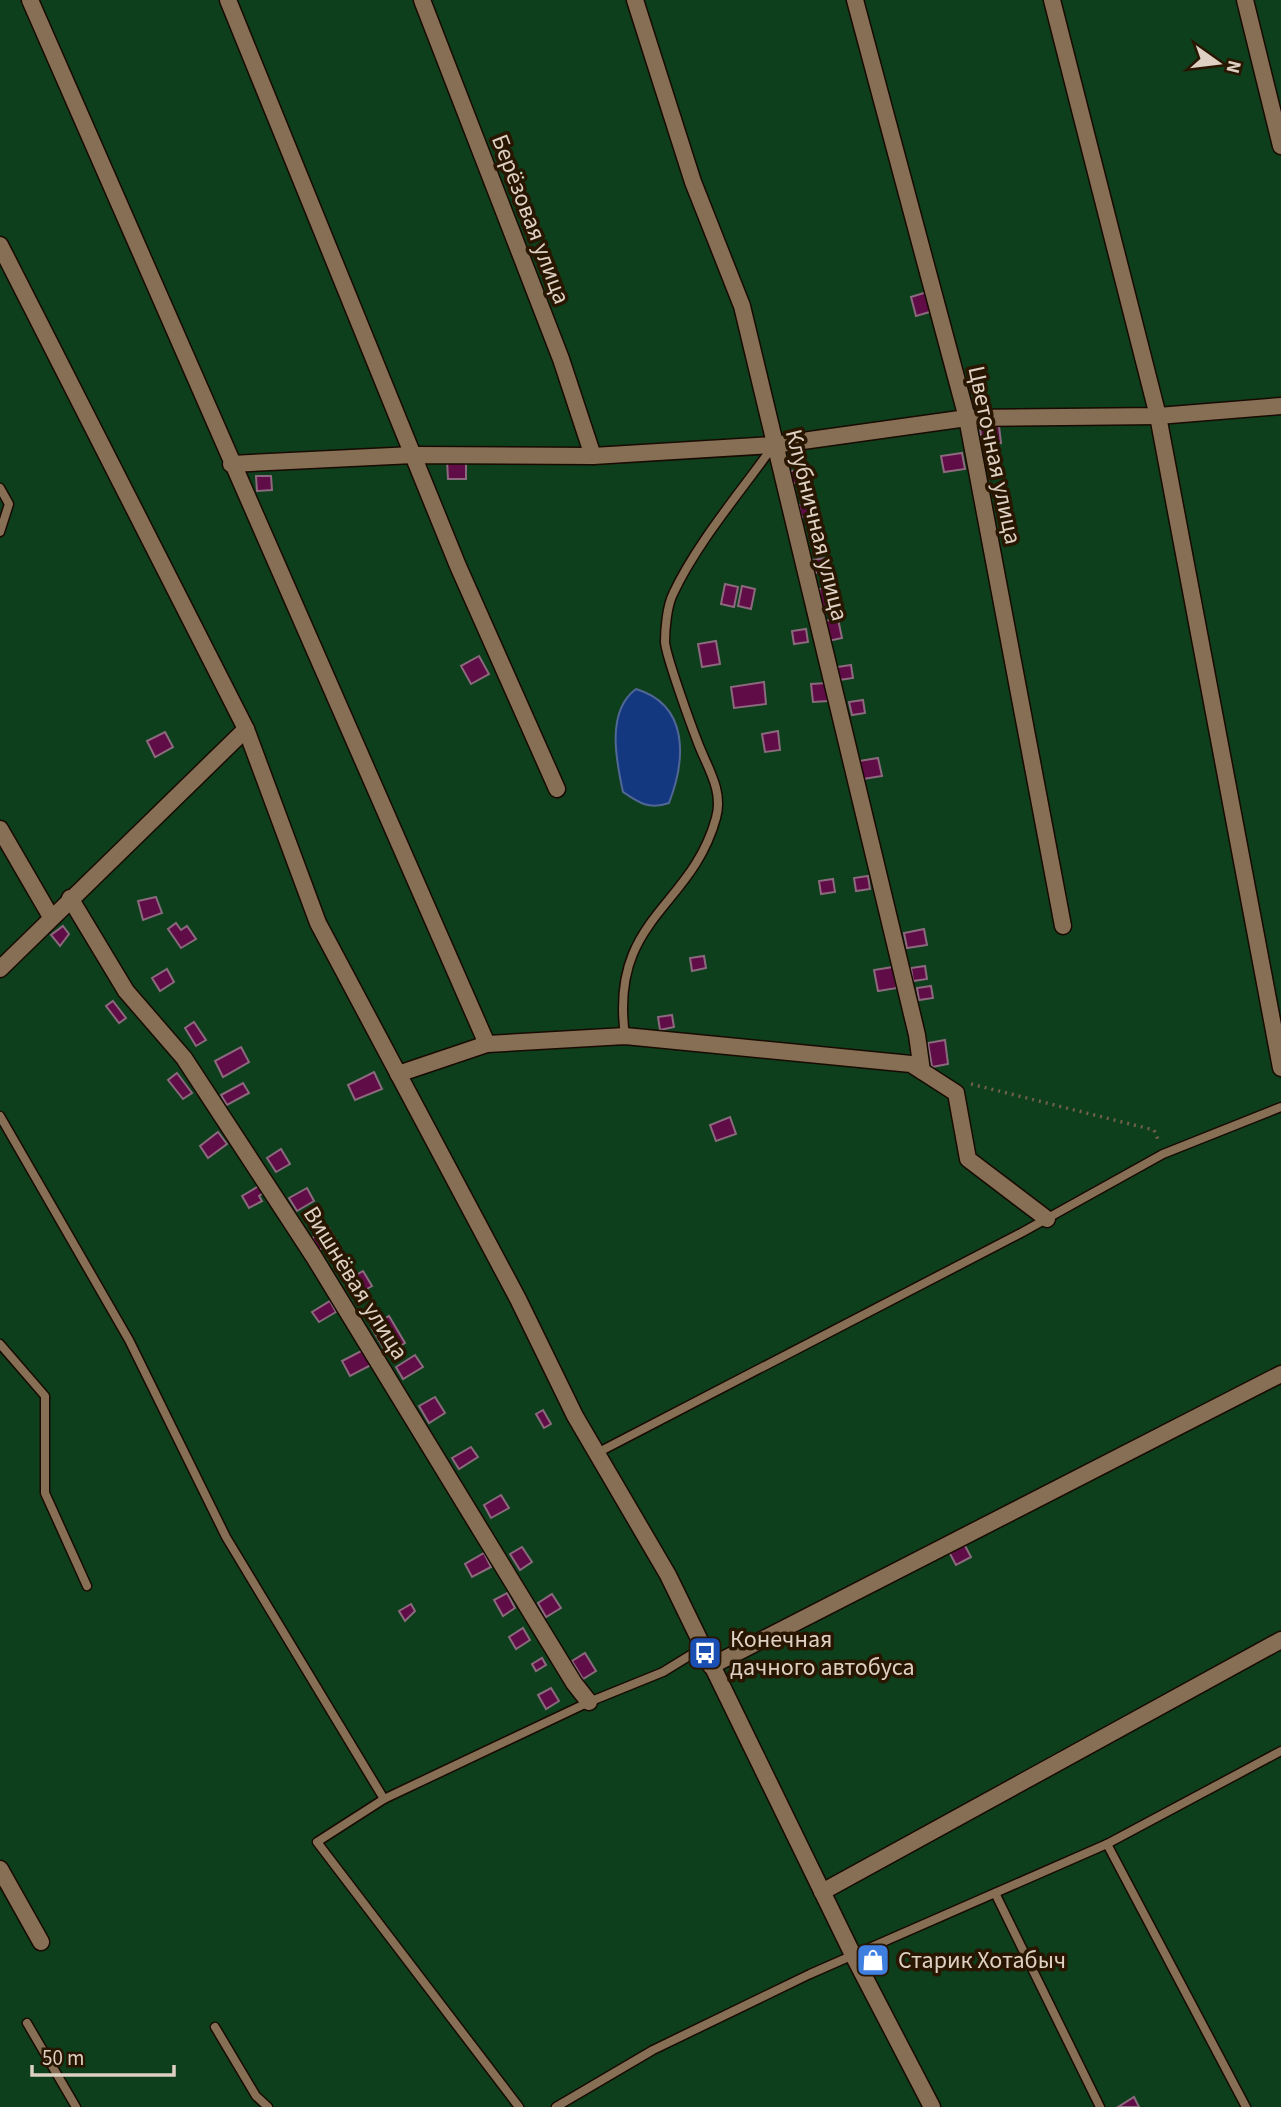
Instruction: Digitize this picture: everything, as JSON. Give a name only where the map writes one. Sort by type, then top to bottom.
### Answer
[{"type":"street","points":[[30,0],[487,1044]]},
{"type":"street","points":[[228,0],[265,98],[458,566],[557,789]]},
{"type":"street","name":"Берёзовая улица","points":[[422,0],[561,359],[593,456]]},
{"type":"street","name":"Клубничная улица","points":[[635,0],[693,182],[743,306],[774,445],[917,1035],[922,1071]]},
{"type":"street","name":"Цветочная улица","points":[[855,0],[967,418],[1063,926]]},
{"type":"street","points":[[1052,0],[1158,416],[1281,1068]]},
{"type":"street","points":[[1245,0],[1281,146]]},
{"type":"street","points":[[0,245],[246,729],[318,923],[596,1453],[668,1575],[853,1955],[932,2107]]},
{"type":"street","points":[[231,464],[413,455],[593,456],[774,445],[967,418],[1158,416],[1281,406]]},
{"type":"street","points":[[0,969],[246,729]]},
{"type":"street","points":[[0,829],[51,918]]},
{"type":"street","name":"Вишнёвая улица","points":[[70,898],[126,991],[184,1058],[314,1257],[574,1683],[589,1702]]},
{"type":"street","points":[[398,1074],[487,1044],[625,1036],[911,1064],[956,1093],[968,1159],[1047,1219]]},
{"type":"street","points":[[711,1666],[1281,1374]]},
{"type":"street","points":[[822,1892],[1281,1640]]},
{"type":"street","points":[[0,1869],[41,1942]]},
{"type":"lane","points":[[625,1036],[623,984],[636,942],[705,851],[717,815],[716,784],[698,742],[665,643],[671,596],[774,445]]},
{"type":"lane","points":[[0,488],[9,504],[0,532]]},
{"type":"lane","points":[[596,1453],[1047,1219],[1163,1154],[1281,1107]]},
{"type":"lane","points":[[0,1116],[129,1340],[226,1537],[384,1799]]},
{"type":"lane","points":[[0,1344],[45,1396],[45,1493],[88,1586]]},
{"type":"lane","points":[[519,2107],[317,1842],[384,1799],[589,1702],[663,1672],[702,1648]]},
{"type":"lane","points":[[556,2107],[653,2050],[853,1955],[1107,1844],[1281,1751]]},
{"type":"lane","points":[[1107,1844],[1246,2107]]},
{"type":"lane","points":[[995,1893],[1100,2107]]},
{"type":"lane","points":[[27,2023],[76,2107]]},
{"type":"lane","points":[[215,2027],[256,2095],[268,2107]]},
{"type":"path","points":[[943,1086],[962,1082],[1154,1130],[1163,1154]]},
{"type":"green space","points":[[0,0],[1281,0],[1281,2107],[0,2107]]},
{"type":"water","points":[[636,689],[666,707],[679,736],[680,752],[675,786],[669,803],[662,805],[644,804],[623,792],[616,751],[617,723],[620,710]]},
{"type":"building","points":[[927,292],[933,311],[916,316],[911,297]]},
{"type":"building","points":[[999,426],[1001,443],[982,445],[980,428]]},
{"type":"building","points":[[962,453],[965,469],[944,472],[941,456]]},
{"type":"building","points":[[447,460],[466,460],[466,479],[448,479]]},
{"type":"building","points":[[801,469],[803,482],[789,484],[787,472]]},
{"type":"building","points":[[256,476],[271,476],[272,490],[257,491]]},
{"type":"building","points":[[814,502],[815,515],[801,517],[799,505]]},
{"type":"building","points":[[826,558],[828,570],[815,573],[812,560]]},
{"type":"building","points":[[725,584],[738,587],[734,607],[721,604]]},
{"type":"building","points":[[742,586],[755,589],[751,609],[738,606]]},
{"type":"building","points":[[837,586],[840,609],[822,612],[819,589]]},
{"type":"building","points":[[838,619],[842,638],[828,641],[824,621]]},
{"type":"building","points":[[806,629],[808,642],[794,644],[792,631]]},
{"type":"building","points":[[716,641],[720,664],[702,667],[698,644]]},
{"type":"building","points":[[479,656],[489,674],[471,684],[461,666]]},
{"type":"building","points":[[851,665],[853,678],[839,680],[837,667]]},
{"type":"building","points":[[764,682],[766,704],[734,708],[731,687]]},
{"type":"building","points":[[827,683],[828,701],[813,702],[811,684]]},
{"type":"building","points":[[863,700],[865,713],[852,715],[849,702]]},
{"type":"building","points":[[778,731],[780,750],[765,752],[762,734]]},
{"type":"building","points":[[165,732],[173,747],[155,757],[147,741]]},
{"type":"building","points":[[878,758],[882,776],[863,779],[859,761]]},
{"type":"building","points":[[868,876],[870,889],[856,891],[854,878]]},
{"type":"building","points":[[833,879],[835,892],[821,894],[819,881]]},
{"type":"building","points":[[156,897],[162,913],[143,920],[138,901]]},
{"type":"building","points":[[176,923],[181,930],[187,926],[196,939],[181,948],[168,929]]},
{"type":"building","points":[[63,926],[69,934],[60,946],[51,935]]},
{"type":"building","points":[[924,929],[927,945],[907,948],[904,933]]},
{"type":"building","points":[[704,956],[706,968],[692,971],[690,958]]},
{"type":"building","points":[[925,966],[927,979],[913,981],[911,968]]},
{"type":"building","points":[[893,967],[897,988],[878,991],[874,970]]},
{"type":"building","points":[[167,969],[174,982],[160,991],[152,978]]},
{"type":"building","points":[[931,986],[933,998],[919,1000],[917,988]]},
{"type":"building","points":[[113,1001],[126,1018],[119,1023],[106,1006]]},
{"type":"building","points":[[672,1015],[674,1027],[660,1030],[658,1017]]},
{"type":"building","points":[[194,1022],[206,1040],[196,1046],[185,1028]]},
{"type":"building","points":[[945,1040],[948,1064],[932,1067],[928,1043]]},
{"type":"building","points":[[241,1047],[249,1062],[223,1077],[215,1061]]},
{"type":"building","points":[[374,1072],[382,1089],[355,1100],[348,1085]]},
{"type":"building","points":[[177,1073],[192,1093],[183,1099],[168,1080]]},
{"type":"building","points":[[243,1083],[249,1093],[227,1105],[221,1095]]},
{"type":"building","points":[[730,1117],[736,1134],[716,1141],[710,1125]]},
{"type":"building","points":[[218,1132],[227,1144],[208,1158],[200,1146]]},
{"type":"building","points":[[281,1149],[290,1164],[276,1172],[267,1158]]},
{"type":"building","points":[[259,1186],[263,1193],[259,1196],[262,1201],[249,1208],[242,1196]]},
{"type":"building","points":[[307,1188],[314,1201],[297,1211],[289,1198]]},
{"type":"building","points":[[329,1228],[336,1240],[319,1250],[312,1238]]},
{"type":"building","points":[[363,1271],[372,1286],[355,1296],[346,1281]]},
{"type":"building","points":[[330,1301],[336,1312],[319,1322],[312,1312]]},
{"type":"building","points":[[389,1316],[405,1343],[387,1354],[371,1327]]},
{"type":"building","points":[[363,1350],[371,1365],[350,1376],[342,1361]]},
{"type":"building","points":[[415,1355],[423,1367],[403,1379],[396,1367]]},
{"type":"building","points":[[435,1397],[445,1413],[429,1423],[419,1406]]},
{"type":"building","points":[[543,1410],[551,1424],[544,1428],[536,1414]]},
{"type":"building","points":[[471,1447],[478,1457],[459,1469],[452,1458]]},
{"type":"building","points":[[501,1495],[509,1508],[491,1518],[484,1505]]},
{"type":"building","points":[[963,1542],[971,1557],[956,1565],[948,1550]]},
{"type":"building","points":[[522,1547],[532,1562],[520,1570],[510,1554]]},
{"type":"building","points":[[484,1553],[491,1567],[472,1577],[465,1564]]},
{"type":"building","points":[[507,1593],[515,1608],[503,1616],[494,1600]]},
{"type":"building","points":[[552,1594],[561,1608],[546,1617],[538,1603]]},
{"type":"building","points":[[411,1604],[415,1611],[405,1621],[399,1611]]},
{"type":"building","points":[[523,1628],[530,1640],[516,1649],[509,1637]]},
{"type":"building","points":[[585,1653],[596,1671],[583,1679],[572,1661]]},
{"type":"building","points":[[542,1658],[546,1665],[536,1671],[532,1664]]},
{"type":"building","points":[[551,1688],[559,1701],[546,1709],[538,1695]]},
{"type":"building","points":[[1134,2097],[1139,2107],[1118,2107]]},
{"type":"place","name":"Конечная дачного автобуса","points":[[705,1653]]},
{"type":"place","name":"Старик Хотабыч","points":[[873,1960]]}]
